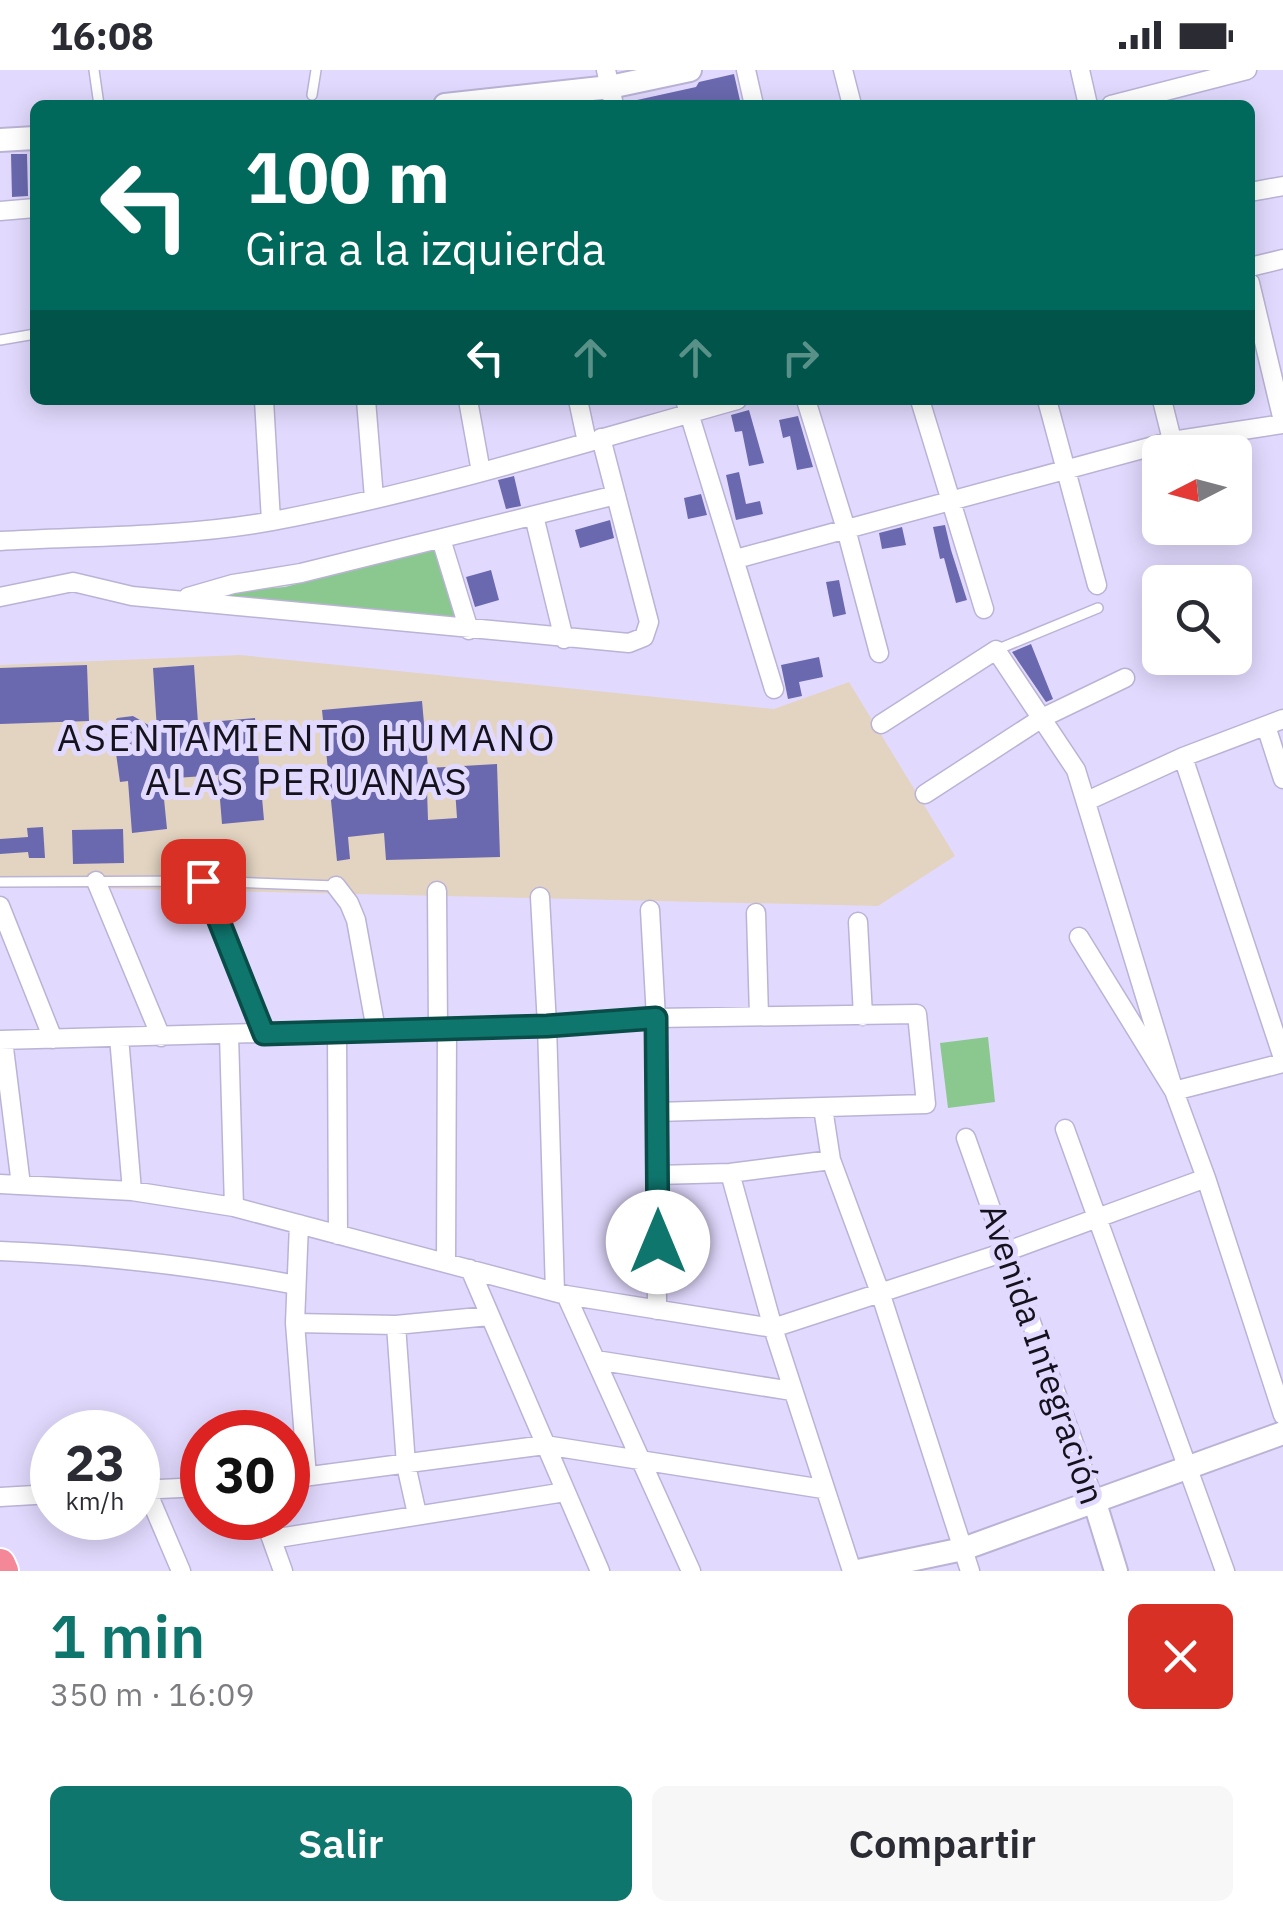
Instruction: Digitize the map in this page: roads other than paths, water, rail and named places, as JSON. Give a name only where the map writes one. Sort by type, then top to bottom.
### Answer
[{"type":"highway","points":[[0,1564],[3,1571]]},
{"type":"street","points":[[491,100],[610,87],[690,70]]},
{"type":"street","points":[[746,70],[753,100]]},
{"type":"street","points":[[843,70],[851,100]]},
{"type":"street","points":[[1080,70],[1087,100]]},
{"type":"street","points":[[1131,100],[1247,70]]},
{"type":"street","points":[[0,140],[30,138]]},
{"type":"street","points":[[1255,191],[1283,186]]},
{"type":"street","points":[[0,211],[30,208]]},
{"type":"street","points":[[1255,266],[1283,259]]},
{"type":"street","points":[[1226,435],[1283,422],[1255,304]]},
{"type":"street","points":[[264,405],[272,521]]},
{"type":"street","points":[[366,405],[374,498]]},
{"type":"street","points":[[469,405],[481,472]]},
{"type":"street","points":[[0,597],[73,582],[132,596],[616,644],[637,641],[647,632],[646,610],[616,495],[580,405]]},
{"type":"street","points":[[808,405],[879,653]]},
{"type":"street","points":[[921,405],[984,610]]},
{"type":"street","points":[[1048,405],[1097,584]]},
{"type":"street","points":[[1163,405],[1171,435]]},
{"type":"street","points":[[0,541],[199,530],[272,521],[481,472],[594,440],[686,407],[774,689]]},
{"type":"street","points":[[736,559],[1066,470],[1142,454]]},
{"type":"street","points":[[178,600],[616,495]]},
{"type":"street","points":[[534,516],[564,639]]},
{"type":"street","points":[[441,539],[469,630]]},
{"type":"street","points":[[881,724],[996,650],[1076,770],[1174,1092],[1283,1416]]},
{"type":"street","points":[[924,794],[1042,718],[1125,678]]},
{"type":"street","points":[[1087,801],[1183,757],[1275,723],[1283,779]]},
{"type":"street","points":[[1174,1092],[1283,1061],[1183,757]]},
{"type":"street","points":[[96,881],[161,1036]]},
{"type":"street","points":[[203,881],[264,1034]]},
{"type":"street","points":[[336,886],[356,920],[376,1030]]},
{"type":"street","points":[[437,891],[446,1263]]},
{"type":"street","points":[[540,897],[561,1293],[596,1360],[691,1571]]},
{"type":"street","points":[[0,906],[53,1039]]},
{"type":"street","points":[[650,910],[656,1018],[658,1310]]},
{"type":"street","points":[[756,913],[760,1016]]},
{"type":"street","points":[[858,922],[862,1016]]},
{"type":"street","points":[[1079,937],[1174,1092]]},
{"type":"street","points":[[22,1185],[2,1040],[547,1026],[656,1018],[917,1014],[926,1104],[657,1112]]},
{"type":"street","points":[[337,1032],[338,1234]]},
{"type":"street","points":[[229,1035],[234,1207]]},
{"type":"street","points":[[119,1038],[132,1191]]},
{"type":"street","points":[[823,1108],[831,1160],[881,1295],[966,1560]]},
{"type":"street","points":[[1066,1129],[1225,1571]]},
{"type":"street","name":"Avenida Integración","points":[[966,1138],[1116,1571]]},
{"type":"street","points":[[658,1175],[730,1173],[831,1160]]},
{"type":"street","points":[[730,1173],[823,1489],[855,1571],[966,1560],[1095,1503],[1283,1433]]},
{"type":"street","points":[[0,1184],[132,1191],[234,1207],[561,1293],[773,1328],[881,1295],[1206,1178]]},
{"type":"street","points":[[299,1224],[295,1323],[302,1410]]},
{"type":"street","points":[[0,1251],[210,1268],[296,1286]]},
{"type":"street","points":[[470,1270],[600,1571]]},
{"type":"street","points":[[295,1323],[396,1325],[489,1316]]},
{"type":"street","points":[[396,1325],[406,1465],[417,1514]]},
{"type":"street","points":[[596,1360],[792,1390]]},
{"type":"street","points":[[310,1477],[545,1445],[823,1489]]},
{"type":"street","points":[[310,1532],[565,1492]]},
{"type":"street","points":[[0,1497],[30,1495]]},
{"type":"street","points":[[160,1527],[181,1571]]},
{"type":"street","points":[[272,1540],[283,1571]]},
{"type":"lane","points":[[94,70],[98,100]]},
{"type":"lane","points":[[312,95],[316,70]]},
{"type":"lane","points":[[0,340],[30,335]]},
{"type":"lane","points":[[996,650],[1098,608]]},
{"type":"lane","points":[[0,882],[203,881],[336,886]]},
{"type":"district","name":"ASENTAMIENTO HUMANO ALAS PERUANAS","points":[[307,760]]}]
